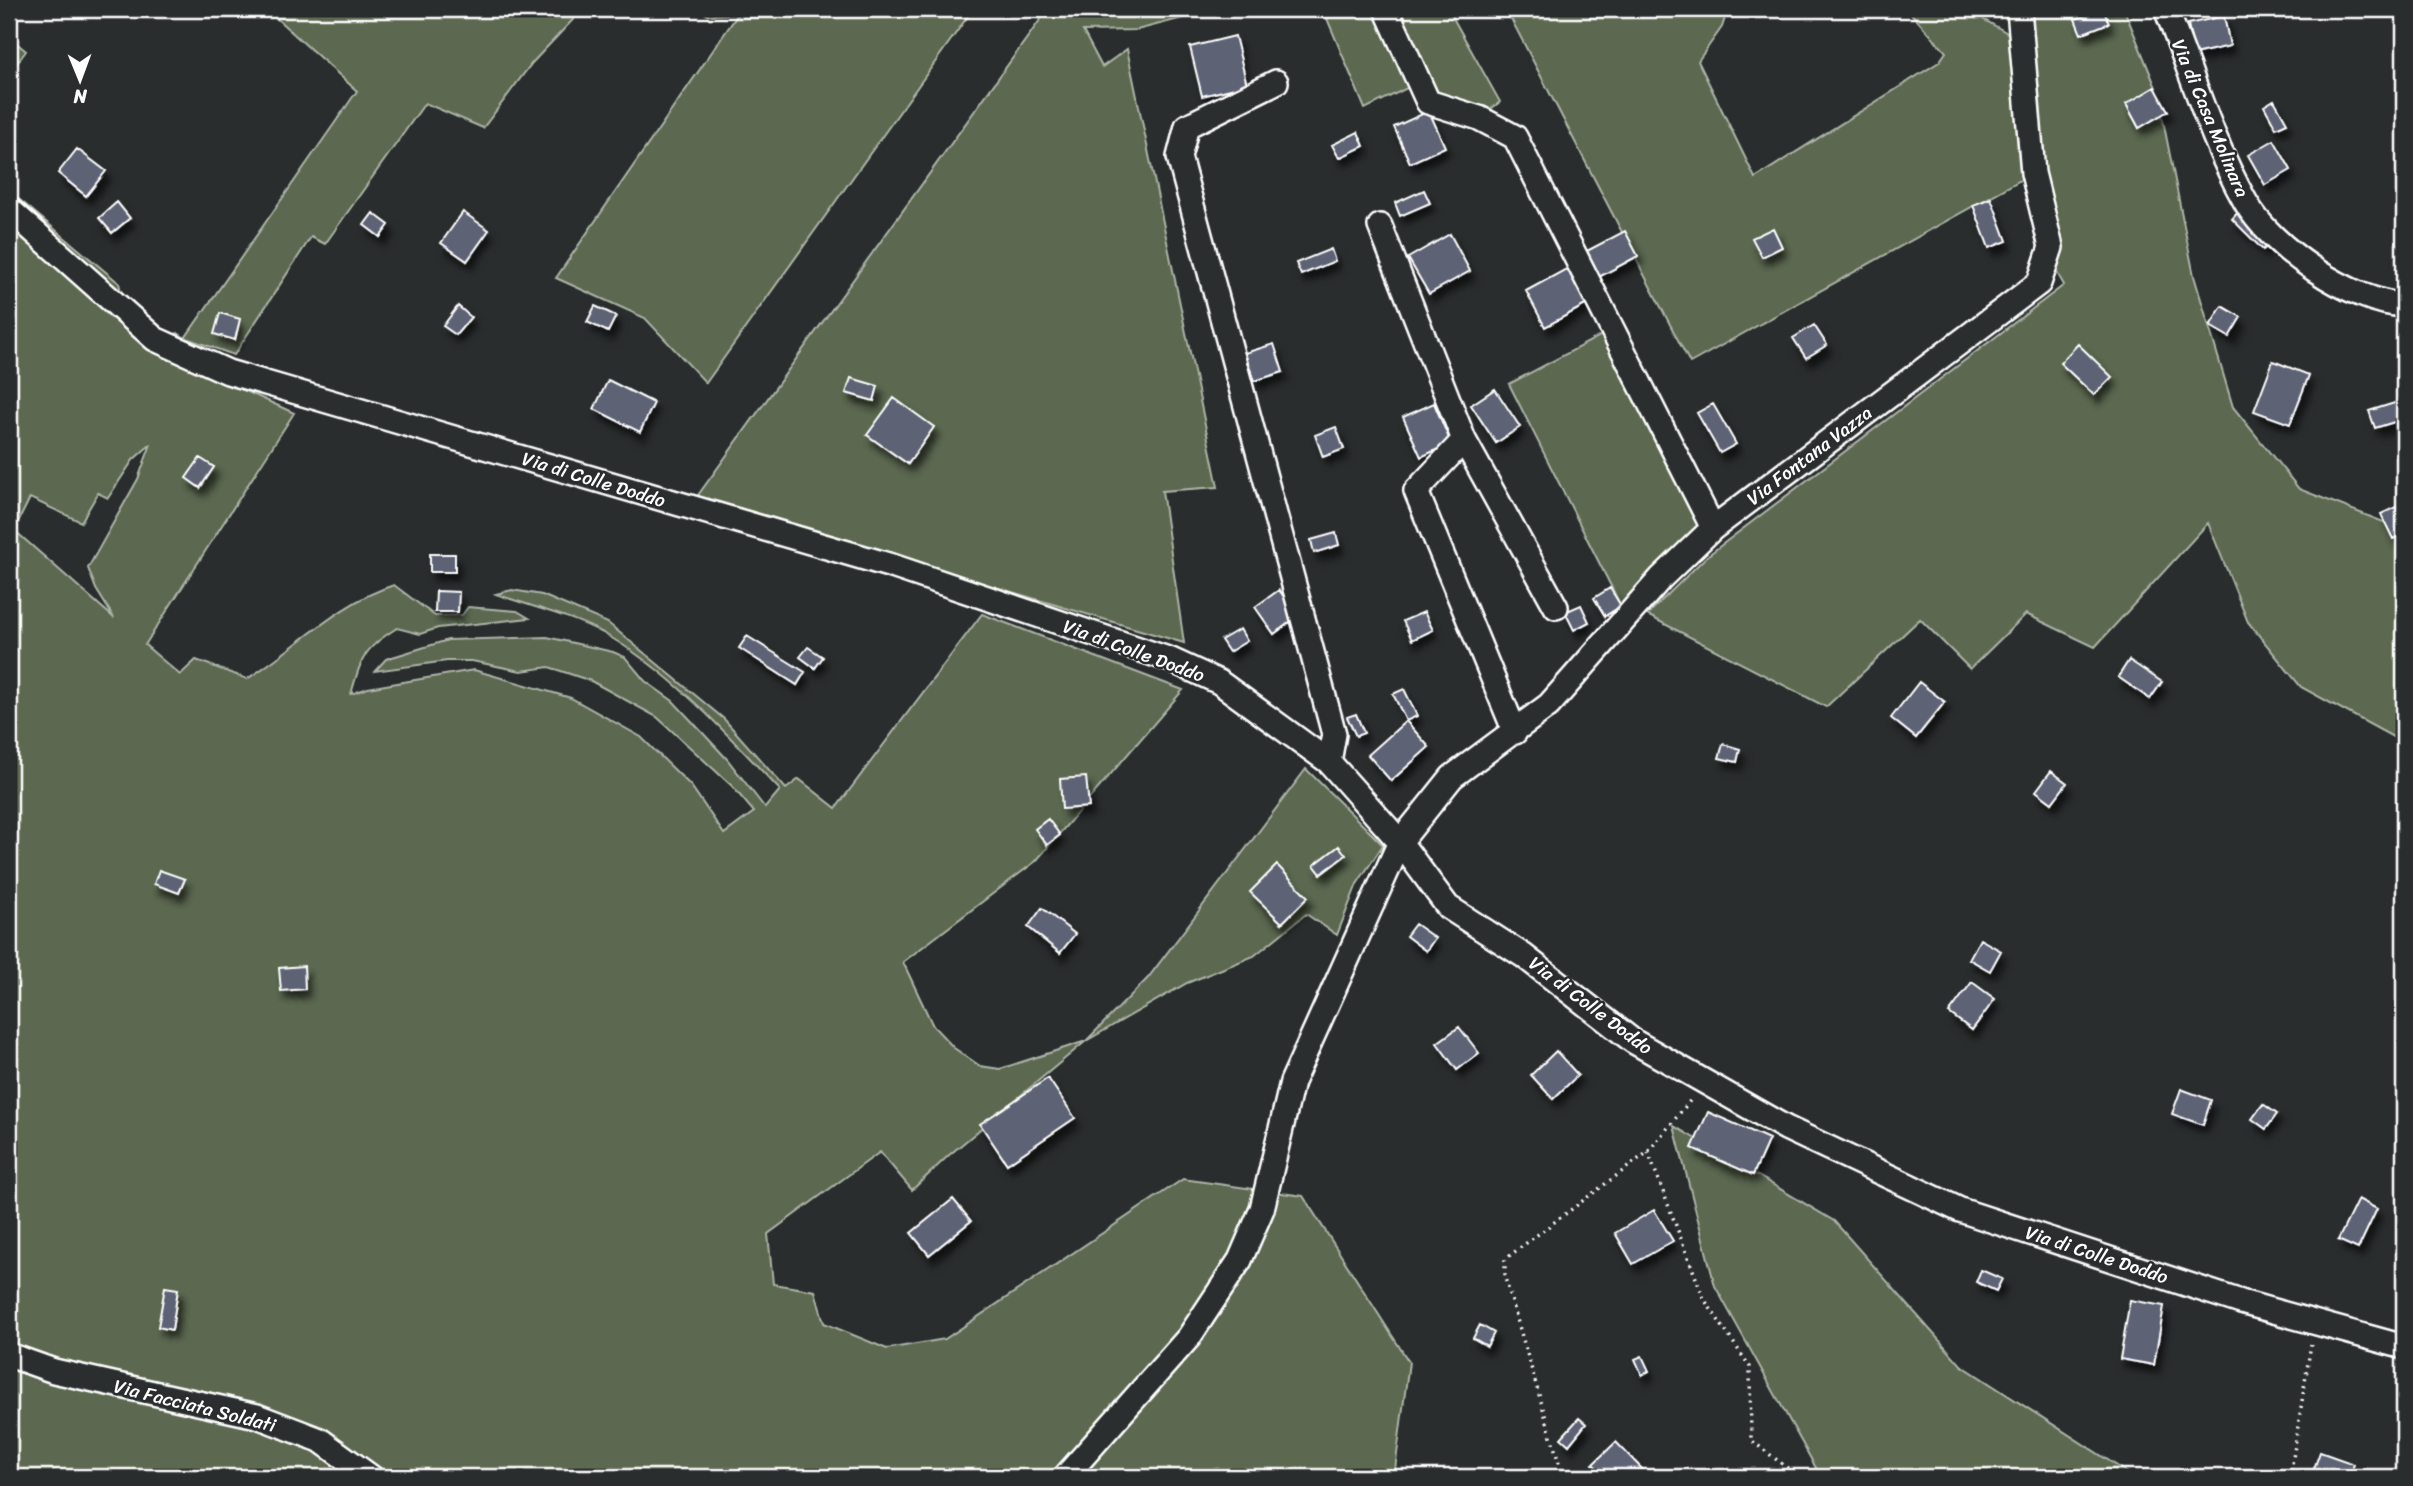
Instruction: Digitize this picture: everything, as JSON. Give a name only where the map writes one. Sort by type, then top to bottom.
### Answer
[{"type":"street","points":[[1386,9],[1428,102],[1479,118],[1516,137],[1713,528]]},
{"type":"street","name":"Via Fontana Vazza","points":[[1065,1477],[1189,1337],[1240,1260],[1262,1209],[1292,1082],[1400,842],[1452,777],[1549,705],[1661,578],[1713,528],[2039,283],[2051,247],[2034,173],[2019,9]]},
{"type":"street","name":"Via di Casa Molinara","points":[[2166,9],[2228,165],[2245,202],[2260,221],[2293,253],[2329,279],[2360,297],[2383,304],[2404,305]]},
{"type":"street","points":[[1276,82],[1187,126],[1179,157],[1334,734],[1329,762]]},
{"type":"street","name":"Via di Colle Doddo","points":[[9,209],[155,339],[228,372],[892,566],[1171,660],[1219,682],[1329,762],[1400,842],[1448,906],[1524,956],[1633,1041],[1786,1128],[1960,1210],[2241,1302],[2404,1347]]},
{"type":"street","points":[[1380,226],[1465,440],[1556,607]]},
{"type":"street","points":[[1465,440],[1416,491],[1515,732]]},
{"type":"street","name":"Via Facciata Soldati","points":[[9,1355],[54,1371],[257,1416],[320,1440],[371,1477]]},
{"type":"path","points":[[1563,1477],[1505,1278],[1505,1259],[1648,1152],[1706,1082]]},
{"type":"path","points":[[1648,1152],[1704,1299],[1750,1367],[1751,1440],[1799,1477]]},
{"type":"path","points":[[2290,1477],[2315,1321]]},
{"type":"green space","points":[[266,9],[583,9],[532,63],[483,128],[425,103],[325,244],[311,237],[234,355],[186,338],[191,350],[189,365],[294,413],[145,645],[180,675],[196,660],[247,679],[336,614],[394,585],[435,616],[462,615],[468,607],[517,611],[529,618],[438,628],[420,634],[397,628],[377,642],[365,655],[351,694],[368,688],[474,670],[571,698],[641,737],[691,786],[724,834],[754,812],[732,786],[657,717],[591,681],[549,667],[521,671],[472,661],[447,661],[375,671],[386,659],[448,640],[547,637],[613,652],[625,657],[645,681],[673,701],[727,759],[765,808],[780,790],[697,705],[652,666],[628,648],[590,627],[496,594],[512,590],[542,595],[608,623],[724,719],[786,789],[799,779],[836,808],[982,614],[1183,690],[1036,861],[903,962],[933,1026],[954,1048],[980,1066],[1000,1069],[1086,1041],[948,1156],[912,1190],[880,1152],[768,1234],[773,1284],[815,1291],[824,1323],[887,1349],[945,1339],[1183,1179],[1303,1196],[1409,1362],[1394,1477],[9,1477],[9,191],[119,283],[122,296],[167,336],[178,333],[185,338],[357,91]],"holes":[[[151,444],[138,479],[88,568],[96,589],[114,618],[14,530],[30,498],[81,522],[98,493],[108,498],[133,460]]]},
{"type":"green space","points":[[697,9],[973,9],[706,383],[645,318],[556,278],[738,14],[708,15]]},
{"type":"green space","points":[[1048,9],[1217,9],[1137,30],[1083,31],[1102,67],[1127,49],[1218,487],[1162,491],[1184,643],[696,498]]},
{"type":"green space","points":[[1323,9],[1448,9],[1500,102],[1479,118],[1428,102],[1419,82],[1365,109]]},
{"type":"green space","points":[[1506,9],[1728,9],[1722,27],[1698,61],[1755,178],[1939,62],[1946,52],[1907,9],[1965,9],[2020,40],[2026,9],[2124,9],[2157,90],[2194,276],[2233,407],[2299,489],[2404,530],[2404,743],[2301,687],[2248,622],[2208,523],[2095,647],[2026,614],[1970,669],[1920,619],[1826,707],[1647,615],[1707,556],[2064,285],[2052,264],[2033,173],[1690,363]]},
{"type":"green space","points":[[9,37],[26,51],[9,74]]},
{"type":"green space","points":[[1613,329],[1710,521],[1621,606],[1509,384]]},
{"type":"green space","points":[[1306,769],[1383,845],[1357,884],[1337,935],[1306,914],[1254,956],[1187,983],[1086,1041],[1148,978]]},
{"type":"green space","points":[[1674,1126],[1834,1221],[1961,1365],[2134,1477],[1821,1477],[1715,1286]]},
{"type":"building","points":[[2103,9],[2109,23],[2081,34],[2075,19]]},
{"type":"building","points":[[2224,16],[2230,46],[2194,54],[2188,24]]},
{"type":"building","points":[[1235,36],[1247,85],[1202,96],[1190,47]]},
{"type":"building","points":[[2155,87],[2168,111],[2139,128],[2126,104]]},
{"type":"building","points":[[2274,100],[2287,123],[2276,128],[2264,106]]},
{"type":"building","points":[[1429,111],[1445,147],[1410,163],[1394,127]]},
{"type":"building","points":[[1358,132],[1364,146],[1339,158],[1332,145]]},
{"type":"building","points":[[2274,140],[2291,170],[2265,185],[2248,155]]},
{"type":"building","points":[[77,149],[106,171],[86,196],[58,173]]},
{"type":"building","points":[[1424,190],[1430,203],[1400,216],[1395,203]]},
{"type":"building","points":[[1991,198],[2007,241],[1989,248],[1973,205]]},
{"type":"building","points":[[117,202],[130,218],[112,233],[99,218]]},
{"type":"building","points":[[2239,211],[2271,243],[2263,250],[2232,219]]},
{"type":"building","points":[[463,212],[489,230],[467,261],[441,243]]},
{"type":"building","points":[[373,213],[389,225],[380,237],[364,225]]},
{"type":"building","points":[[1773,228],[1782,247],[1762,257],[1752,238]]},
{"type":"building","points":[[1625,231],[1638,256],[1599,277],[1585,252]]},
{"type":"building","points":[[1450,234],[1470,271],[1429,294],[1408,258]]},
{"type":"building","points":[[1331,249],[1335,261],[1301,275],[1296,263]]},
{"type":"building","points":[[1570,267],[1589,303],[1545,327],[1526,291]]},
{"type":"building","points":[[458,306],[471,317],[456,335],[443,326]]},
{"type":"building","points":[[595,306],[616,316],[608,332],[587,322]]},
{"type":"building","points":[[2222,306],[2241,317],[2229,337],[2210,326]]},
{"type":"building","points":[[220,313],[240,319],[235,340],[214,334]]},
{"type":"building","points":[[1814,325],[1827,345],[1806,358],[1793,338]]},
{"type":"building","points":[[1274,344],[1283,372],[1254,381],[1245,353]]},
{"type":"building","points":[[2078,344],[2112,377],[2094,395],[2060,363]]},
{"type":"building","points":[[2273,361],[2309,375],[2290,424],[2254,411]]},
{"type":"building","points":[[851,378],[878,386],[874,401],[846,393]]},
{"type":"building","points":[[608,380],[654,403],[640,432],[594,409]]},
{"type":"building","points":[[1495,389],[1520,427],[1496,443],[1471,405]]},
{"type":"building","points":[[894,398],[934,427],[908,464],[867,435]]},
{"type":"building","points":[[2401,401],[2404,419],[2375,428],[2369,411]]},
{"type":"building","points":[[1434,403],[1451,443],[1421,457],[1403,417]]},
{"type":"building","points":[[1713,404],[1736,444],[1720,453],[1697,413]]},
{"type":"building","points":[[1336,427],[1344,449],[1323,457],[1315,435]]},
{"type":"building","points":[[200,458],[214,467],[200,488],[186,478]]},
{"type":"building","points":[[2398,506],[2404,521],[2404,534],[2393,539],[2381,514]]},
{"type":"building","points":[[1336,533],[1339,545],[1314,553],[1311,540]]},
{"type":"building","points":[[430,554],[455,554],[455,572],[430,572]]},
{"type":"building","points":[[1610,588],[1621,606],[1605,616],[1594,598]]},
{"type":"building","points":[[1279,590],[1298,616],[1274,634],[1255,607]]},
{"type":"building","points":[[436,591],[459,592],[458,612],[435,612]]},
{"type":"building","points":[[1581,605],[1589,622],[1574,630],[1565,612]]},
{"type":"building","points":[[1424,612],[1433,630],[1412,640],[1403,621]]},
{"type":"building","points":[[1240,629],[1247,641],[1229,652],[1221,640]]},
{"type":"building","points":[[747,636],[805,672],[797,685],[739,648]]},
{"type":"building","points":[[808,647],[823,657],[815,668],[800,657]]},
{"type":"building","points":[[2129,660],[2162,682],[2150,699],[2118,677]]},
{"type":"building","points":[[1919,682],[1945,702],[1916,738],[1891,718]]},
{"type":"building","points":[[1404,689],[1417,716],[1406,721],[1393,694]]},
{"type":"building","points":[[1356,714],[1364,733],[1356,736],[1347,717]]},
{"type":"building","points":[[1406,721],[1429,747],[1391,781],[1368,755]]},
{"type":"building","points":[[1723,744],[1740,749],[1737,762],[1719,758]]},
{"type":"building","points":[[2051,771],[2067,783],[2052,803],[2036,791]]},
{"type":"building","points":[[1086,777],[1089,807],[1062,809],[1060,779]]},
{"type":"building","points":[[1048,819],[1060,835],[1047,845],[1035,829]]},
{"type":"building","points":[[1339,846],[1346,855],[1321,874],[1314,865]]},
{"type":"building","points":[[1277,865],[1308,897],[1282,923],[1250,892]]},
{"type":"building","points":[[159,870],[185,879],[179,893],[154,884]]},
{"type":"building","points":[[1042,908],[1075,934],[1060,953],[1028,927]]},
{"type":"building","points":[[1415,924],[1435,938],[1426,951],[1406,936]]},
{"type":"building","points":[[1980,939],[2001,951],[1990,971],[1969,959]]},
{"type":"building","points":[[304,966],[305,989],[281,991],[279,968]]},
{"type":"building","points":[[1972,982],[1995,999],[1972,1030],[1949,1013]]},
{"type":"building","points":[[1459,1027],[1479,1053],[1457,1070],[1437,1043]]},
{"type":"building","points":[[1556,1051],[1578,1075],[1553,1099],[1531,1075]]},
{"type":"building","points":[[1048,1078],[1075,1118],[1007,1164],[980,1124]]},
{"type":"building","points":[[2181,1089],[2211,1100],[2203,1125],[2172,1114]]},
{"type":"building","points":[[2263,1104],[2277,1114],[2266,1129],[2252,1119]]},
{"type":"building","points":[[1708,1112],[1769,1139],[1753,1175],[1692,1148]]},
{"type":"building","points":[[953,1199],[971,1221],[929,1255],[911,1233]]},
{"type":"building","points":[[2358,1199],[2377,1209],[2358,1249],[2338,1240]]},
{"type":"building","points":[[1654,1210],[1673,1241],[1633,1264],[1615,1233]]},
{"type":"building","points":[[1981,1270],[2002,1279],[1996,1291],[1976,1282]]},
{"type":"building","points":[[165,1287],[178,1289],[172,1330],[158,1327]]},
{"type":"building","points":[[2130,1300],[2164,1306],[2154,1365],[2120,1359]]},
{"type":"building","points":[[1480,1325],[1494,1333],[1487,1346],[1473,1338]]},
{"type":"building","points":[[1642,1356],[1649,1371],[1642,1375],[1635,1359]]},
{"type":"building","points":[[1579,1418],[1586,1424],[1569,1445],[1561,1438]]},
{"type":"building","points":[[1616,1442],[1643,1470],[1634,1477],[1605,1477],[1593,1464]]},
{"type":"building","points":[[2320,1452],[2354,1464],[2350,1477],[2311,1477]]}]
